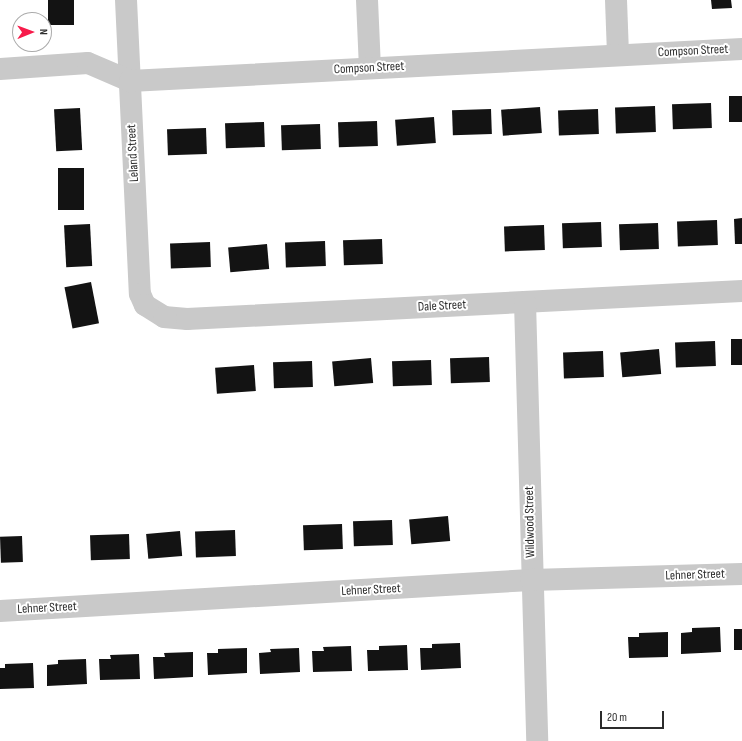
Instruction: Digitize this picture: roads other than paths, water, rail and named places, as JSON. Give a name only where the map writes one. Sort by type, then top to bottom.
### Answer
[{"type":"street","name":"Leland Street","points":[[126,0],[140,294],[145,305]]},
{"type":"street","points":[[367,0],[370,68]]},
{"type":"street","points":[[616,0],[618,55]]},
{"type":"street","name":"Compson Street","points":[[0,69],[88,63],[130,81],[742,49]]},
{"type":"street","name":"Dale Street","points":[[145,305],[174,320],[742,291]]},
{"type":"street","name":"Wildwood Street","points":[[525,302],[531,580],[537,741]]},
{"type":"street","name":"Lehner Street","points":[[0,611],[531,580],[742,574]]}]
